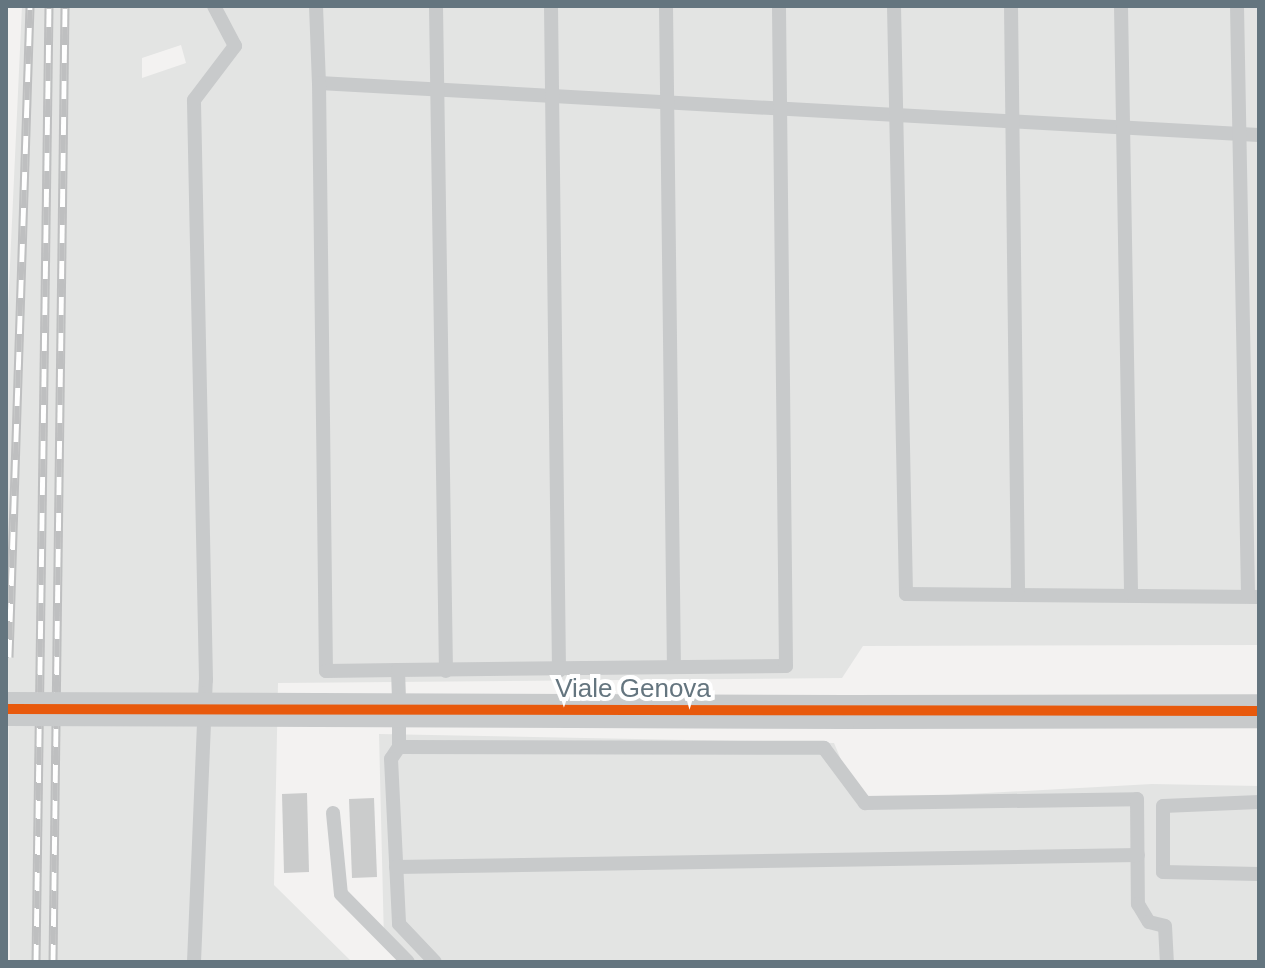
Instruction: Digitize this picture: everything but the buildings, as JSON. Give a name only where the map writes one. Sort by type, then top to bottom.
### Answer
[{"type":"street","name":"Viale Genova","points":[[6,709],[1259,711]]},
{"type":"lane","points":[[194,962],[206,680],[194,100],[235,46],[214,6]]},
{"type":"lane","points":[[316,6],[326,671],[559,671],[786,666],[779,6]]},
{"type":"lane","points":[[436,6],[446,671]]},
{"type":"lane","points":[[551,6],[559,671]]},
{"type":"lane","points":[[666,6],[674,667]]},
{"type":"lane","points":[[894,6],[906,594],[1018,591],[1253,596],[1237,6]]},
{"type":"lane","points":[[1011,6],[1018,591]]},
{"type":"lane","points":[[1121,6],[1131,593]]},
{"type":"lane","points":[[319,83],[1259,135]]},
{"type":"lane","points":[[398,670],[399,699]]},
{"type":"lane","points":[[399,726],[399,747],[391,759],[399,924],[435,962]]},
{"type":"lane","points":[[399,747],[824,748],[865,803],[1137,799],[1138,904],[1149,922],[1165,926],[1167,962]]},
{"type":"lane","points":[[1259,802],[1163,806],[1163,872],[1259,874]]},
{"type":"lane","points":[[333,813],[341,894],[408,962]]},
{"type":"lane","points":[[396,867],[1138,855]]},
{"type":"shaded area","points":[[22,6],[1259,6],[1259,645],[863,646],[842,678],[278,683],[274,885],[352,962],[10,962],[6,351]],"holes":[[[181,45],[186,63],[142,78],[142,58]]]},
{"type":"shaded area","points":[[379,734],[834,743],[858,800],[1152,784],[1259,786],[1259,962],[405,962],[384,941]]},
{"type":"railway","points":[[9,657],[30,6]]},
{"type":"railway","points":[[36,962],[49,6]]},
{"type":"railway","points":[[53,962],[65,6]]},
{"type":"cycle path","points":[[6,709],[1259,711]]}]
